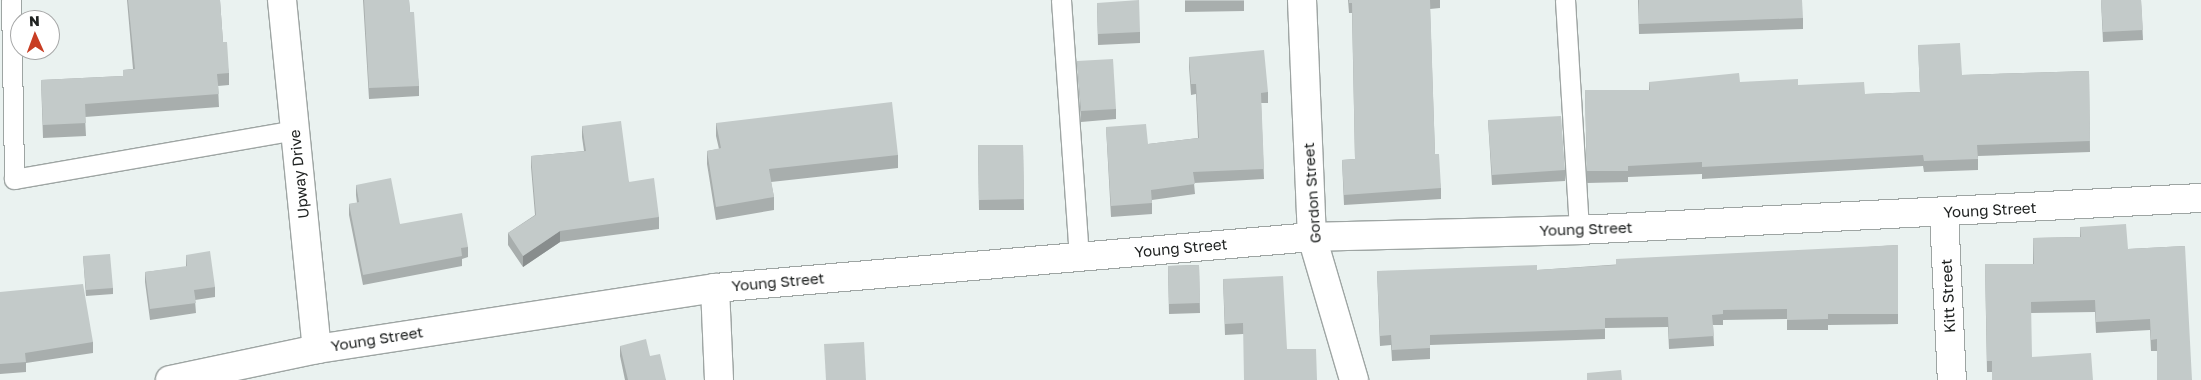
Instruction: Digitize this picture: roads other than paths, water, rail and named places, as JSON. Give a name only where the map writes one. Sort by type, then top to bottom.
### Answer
[{"type":"street","name":"Upway Drive","points":[[282,0],[317,349]]},
{"type":"street","name":"Gordon Street","points":[[1302,0],[1312,237],[1354,380]]},
{"type":"street","name":"Young Street","points":[[170,380],[317,349],[715,288],[1312,237],[1579,230],[1944,213],[2201,198]]},
{"type":"street","name":"Kitt Street","points":[[1944,213],[1952,380]]},
{"type":"street","points":[[715,288],[719,380]]},
{"type":"lane","points":[[11,0],[14,179],[294,130]]},
{"type":"lane","points":[[1062,0],[1079,257]]},
{"type":"lane","points":[[1565,0],[1579,230]]}]
